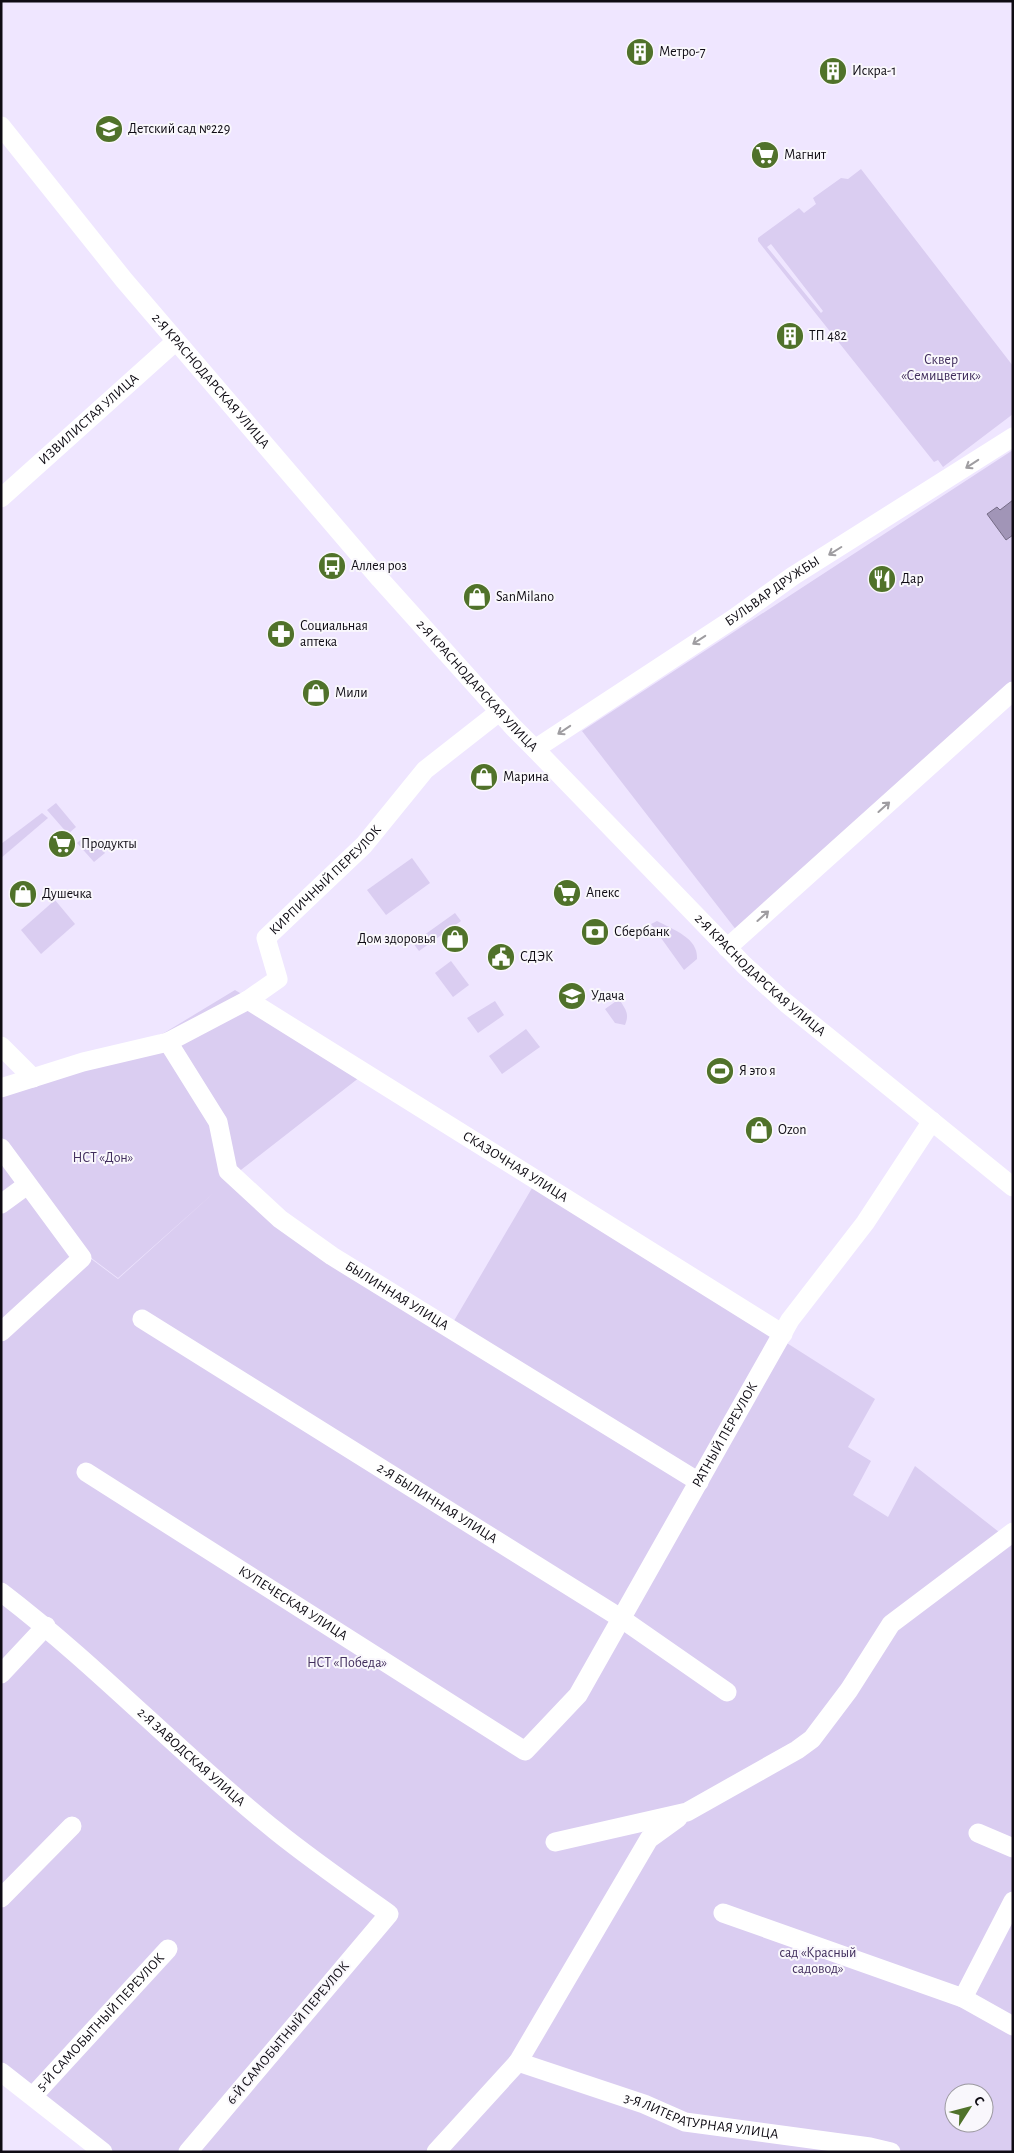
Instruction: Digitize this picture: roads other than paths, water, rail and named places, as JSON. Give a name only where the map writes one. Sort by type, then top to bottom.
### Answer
[{"type":"street","name":"2-Я КРАСНОДАРСКАЯ УЛИЦА","points":[[1,126],[124,280],[380,579],[498,712],[540,746],[730,946],[786,1002],[1013,1187]]},
{"type":"street","name":"ИЗВИЛИСТАЯ УЛИЦА","points":[[1,498],[176,341]]},
{"type":"street","name":"БУЛЬВАР ДРУЖБЫ","points":[[540,746],[793,576],[1013,437]]},
{"type":"street","points":[[730,946],[1013,691]]},
{"type":"street","name":"КИРПИЧНЫЙ ПЕРЕУЛОК","points":[[32,1078],[83,1062],[168,1042],[248,1000],[278,979],[266,938],[364,845],[425,770],[498,712]]},
{"type":"street","name":"СКАЗОЧНАЯ УЛИЦА","points":[[248,1000],[783,1334]]},
{"type":"street","name":"БЫЛИННАЯ УЛИЦА","points":[[168,1042],[218,1122],[228,1171],[280,1218],[332,1256],[699,1482]]},
{"type":"street","points":[[1,1046],[32,1078],[1,1088]]},
{"type":"street","name":"РАТНЫЙ ПЕРЕУЛОК","points":[[525,1751],[578,1696],[790,1320],[865,1223],[932,1121]]},
{"type":"street","points":[[1,1148],[82,1258],[1,1332]]},
{"type":"street","points":[[1,1204],[28,1185]]},
{"type":"street","name":"2-Я БЫЛИННАЯ УЛИЦА","points":[[142,1319],[622,1619],[727,1692]]},
{"type":"street","name":"КУПЕЧЕСКАЯ УЛИЦА","points":[[86,1472],[525,1751]]},
{"type":"street","points":[[436,2152],[518,2062],[649,1838],[687,1812],[797,1750],[812,1739],[849,1690],[891,1624],[1013,1532]]},
{"type":"street","name":"2-Я ЗАВОДСКАЯ УЛИЦА","points":[[1,1592],[46,1626],[143,1716],[276,1831],[389,1914]]},
{"type":"street","points":[[1,1674],[46,1626]]},
{"type":"street","points":[[555,1842],[687,1812]]},
{"type":"street","points":[[1,1898],[72,1826]]},
{"type":"street","points":[[978,1833],[1013,1848]]},
{"type":"street","points":[[963,1998],[1013,1902]]},
{"type":"street","points":[[723,1913],[963,1998],[1013,2026]]},
{"type":"street","name":"6-Й САМОБЫТНЫЙ ПЕРЕУЛОК","points":[[188,2152],[389,1914]]},
{"type":"street","name":"5-Й САМОБЫТНЫЙ ПЕРЕУЛОК","points":[[33,2096],[168,1949]]},
{"type":"street","name":"3-Я ЛИТЕРАТУРНАЯ УЛИЦА","points":[[518,2062],[644,2104],[686,2122],[870,2147],[891,2152]]},
{"type":"street","points":[[1,2072],[103,2152]]},
{"type":"place","name":"Метро-7","points":[[640,52]]},
{"type":"place","name":"Искра-1","points":[[833,71]]},
{"type":"place","name":"Детский сад №229","points":[[109,129]]},
{"type":"place","name":"Магнит","points":[[765,155]]},
{"type":"place","name":"ТП 482","points":[[790,336]]},
{"type":"place","name":"Аллея роз","points":[[332,566]]},
{"type":"place","name":"Дар","points":[[882,579]]},
{"type":"place","name":"SanMilano","points":[[477,597]]},
{"type":"place","name":"Социальная аптека","points":[[281,634]]},
{"type":"place","name":"Мили","points":[[316,693]]},
{"type":"place","name":"Марина","points":[[484,777]]},
{"type":"place","name":"Продукты","points":[[62,844]]},
{"type":"place","name":"Апекс","points":[[567,893]]},
{"type":"place","name":"Душечка","points":[[23,894]]},
{"type":"place","name":"Сбербанк","points":[[595,932]]},
{"type":"place","name":"Дом здоровья","points":[[455,939]]},
{"type":"place","name":"СДЭК","points":[[501,957]]},
{"type":"place","name":"Удача","points":[[572,996]]},
{"type":"place","name":"Я это я","points":[[720,1071]]},
{"type":"place","name":"Ozon","points":[[759,1130]]},
{"type":"park label","name":"Сквер «Семицветик»","points":[[941,368]]},
{"type":"park label","name":"НСТ «Дон»","points":[[103,1158]]},
{"type":"park label","name":"НСТ «Победа»","points":[[347,1663]]},
{"type":"park label","name":"сад «Красный садовод»","points":[[818,1962]]}]
